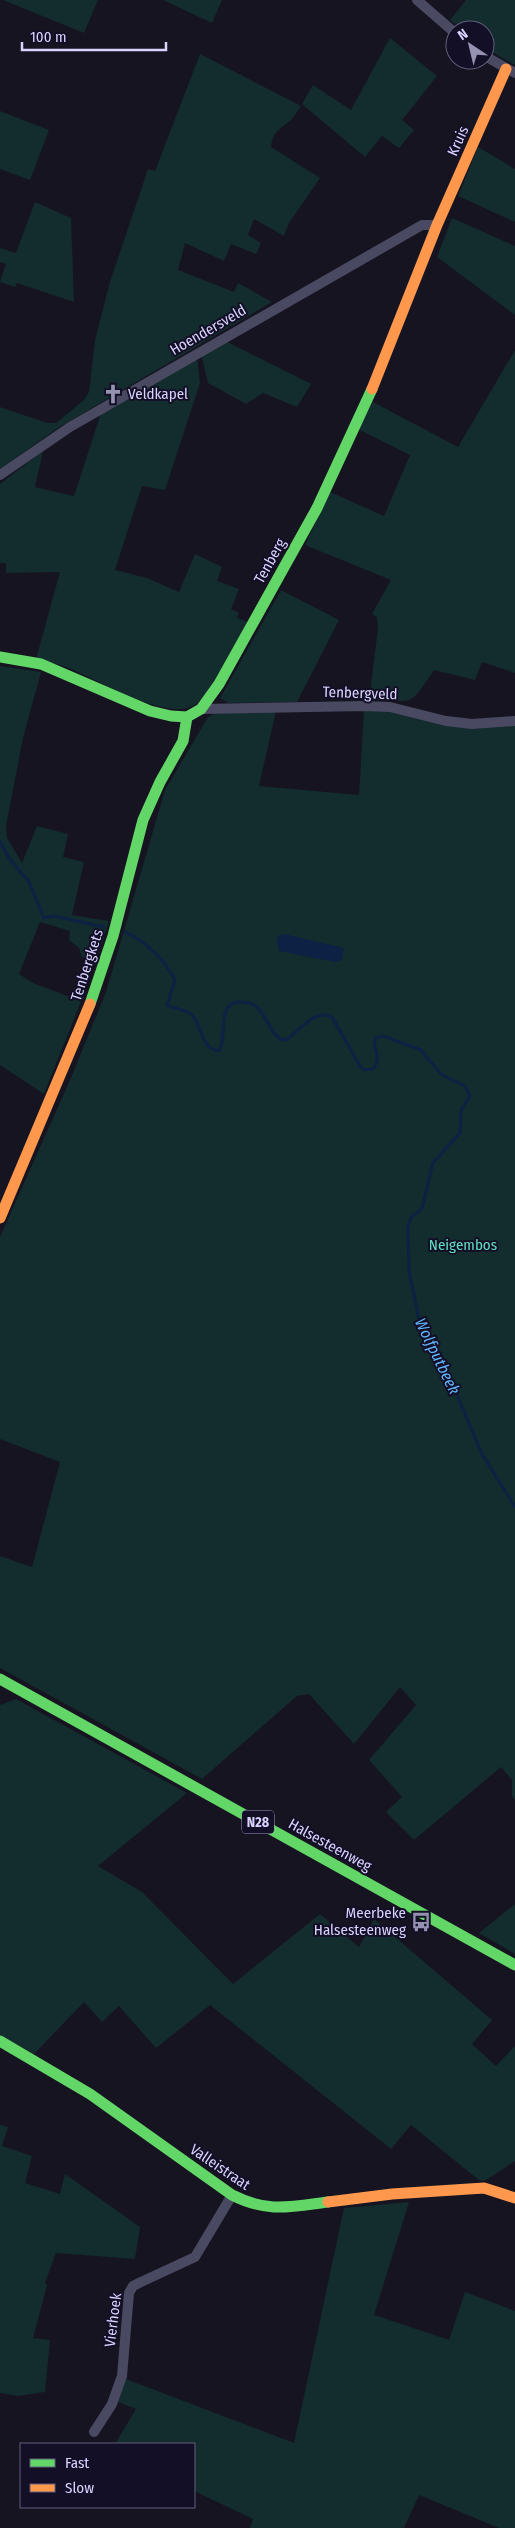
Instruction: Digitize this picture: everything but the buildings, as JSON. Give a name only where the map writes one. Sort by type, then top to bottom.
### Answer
[{"type":"street","points":[[417,0],[445,24]]},
{"type":"street","points":[[495,62],[511,71]]},
{"type":"street","name":"Kruis","points":[[438,225],[511,71]]},
{"type":"street","name":"Hoendersveld","points":[[0,475],[70,427],[422,225],[438,225]]},
{"type":"street","name":"Tenberg","points":[[187,717],[201,709],[219,684],[317,508],[364,408],[438,225]]},
{"type":"street","points":[[0,657],[41,664],[150,711],[187,717]]},
{"type":"street","name":"Tenbergveld","points":[[201,709],[364,706],[390,707],[472,724],[515,721]]},
{"type":"street","name":"Tenbergkets","points":[[0,1218],[96,989],[143,820],[160,782],[182,742],[187,717]]},
{"type":"street","name":"Halsesteenweg","points":[[1,1683],[515,1965]]},
{"type":"street","name":"Valleistraat","points":[[0,2041],[83,2089],[232,2195],[248,2203],[276,2209],[392,2194],[484,2188],[515,2198]]},
{"type":"street","name":"Vierhoek","points":[[94,2432],[112,2404],[122,2376],[129,2293],[133,2286],[196,2257],[232,2195]]},
{"type":"green space","points":[[3,0],[98,0],[84,33]]},
{"type":"green space","points":[[163,0],[222,0],[212,23]]},
{"type":"green space","points":[[466,0],[515,0],[515,65],[495,54],[495,20],[450,20]]},
{"type":"green space","points":[[390,38],[437,76],[402,120],[414,130],[399,148],[382,136],[365,157],[302,104],[313,85],[351,110]]},
{"type":"green space","points":[[200,54],[301,106],[292,119],[276,133],[271,147],[320,178],[289,223],[284,236],[254,219],[248,235],[261,243],[256,254],[231,244],[224,261],[185,243],[178,270],[234,292],[238,283],[272,302],[58,428],[0,469],[0,407],[47,423],[56,423],[84,400],[89,392],[95,340],[110,282],[148,169],[155,171]]},
{"type":"green space","points":[[0,111],[49,130],[30,180],[0,169]]},
{"type":"green space","points":[[478,147],[515,169],[515,222],[458,196]]},
{"type":"green space","points":[[35,202],[71,218],[74,302],[17,283],[15,287],[0,282],[6,264],[0,262],[0,248],[16,253]]},
{"type":"green space","points":[[452,218],[515,246],[515,315],[437,257]]},
{"type":"green space","points":[[225,341],[311,384],[297,407],[263,393],[246,404],[208,383],[201,354]]},
{"type":"green space","points":[[515,350],[515,673],[482,662],[475,680],[434,670],[418,692],[408,700],[369,701],[378,628],[377,617],[372,614],[391,580],[305,545],[330,492],[384,516],[410,455],[358,429],[373,402],[458,447]]},
{"type":"green space","points":[[197,357],[200,383],[165,490],[142,486],[115,570],[147,578],[179,592],[195,554],[222,567],[217,581],[239,589],[231,609],[239,613],[237,618],[248,622],[204,696],[197,703],[185,708],[170,708],[132,697],[58,664],[36,659],[60,572],[6,573],[6,563],[0,563],[0,484],[43,451],[35,487],[74,496],[102,410]]},
{"type":"green space","points":[[281,590],[339,620],[297,702],[228,703],[220,698]]},
{"type":"green space","points":[[0,666],[41,672],[23,738],[6,826],[7,838],[22,863],[37,826],[68,834],[63,857],[84,862],[72,915],[109,921],[96,961],[82,957],[79,948],[69,940],[70,931],[40,922],[19,974],[33,983],[73,998],[82,981],[88,984],[44,1094],[0,1065]]},
{"type":"green space","name":"Neigembos","points":[[364,709],[402,713],[472,729],[515,725],[515,1800],[512,1796],[512,1780],[501,1767],[414,1840],[386,1812],[402,1797],[369,1760],[416,1705],[400,1687],[354,1744],[309,1694],[297,1696],[202,1779],[0,1668],[0,1556],[32,1567],[60,1462],[0,1439],[0,1237],[70,1080],[106,992],[165,790],[208,717],[218,712],[276,711],[259,786],[359,795]]},
{"type":"green space","points":[[16,1699],[187,1793],[98,1866],[142,1892],[233,1984],[320,1914],[359,1947],[374,1919],[492,2020],[472,2044],[496,2066],[515,2046],[515,2161],[486,2180],[480,2181],[411,2125],[391,2149],[210,2005],[156,2048],[119,2006],[102,2022],[84,2002],[34,2054],[0,2035],[0,1705]]},
{"type":"green space","points":[[515,1904],[515,1954],[479,1933]]},
{"type":"green space","points":[[0,2125],[8,2127],[2,2146],[32,2156],[25,2183],[60,2194],[65,2174],[140,2227],[135,2259],[56,2253],[45,2283],[47,2285],[33,2338],[50,2340],[45,2392],[18,2396],[0,2393]]},
{"type":"green space","points":[[409,2202],[374,2315],[449,2340],[465,2292],[515,2311],[515,2528],[499,2528],[419,2495],[404,2528],[250,2528],[253,2519],[195,2491],[195,2443],[116,2443],[136,2409],[118,2402],[126,2379],[294,2443],[344,2208]]},
{"type":"water","points":[[284,934],[340,947],[344,949],[342,960],[335,962],[279,951],[277,941],[279,935]]},
{"type":"waterway","name":"Wolfputbeek","points":[[0,841],[9,858],[29,882],[44,918],[54,916],[104,927]]},
{"type":"waterway","name":"Wolfputbeek","points":[[125,932],[147,946],[160,958],[175,980],[167,1005],[192,1015],[205,1042],[213,1049],[219,1051],[222,1045],[227,1008],[239,1002],[246,1003],[255,1006],[260,1011],[273,1032],[280,1039],[286,1040],[313,1018],[325,1015],[332,1017],[360,1066],[365,1070],[373,1069],[376,1064],[377,1056],[374,1042],[375,1038],[383,1036],[421,1050],[442,1075],[465,1086],[470,1096],[461,1110],[460,1133],[433,1163],[422,1208],[411,1218],[408,1225],[409,1271],[420,1324],[446,1369],[482,1454],[515,1507]]},
{"type":"traffic: fast","points":[[0,657],[41,664],[150,711],[171,716],[187,717],[201,709],[219,684],[317,508],[372,389]]},
{"type":"traffic: fast","points":[[90,1004],[113,936],[143,820],[160,782],[183,741],[187,717]]},
{"type":"traffic: fast","points":[[0,1679],[515,1965]]},
{"type":"traffic: fast","points":[[0,2041],[90,2094],[232,2195],[245,2201],[279,2207],[328,2202]]},
{"type":"traffic: slow","points":[[372,389],[437,225],[506,69]]},
{"type":"traffic: slow","points":[[0,1218],[90,1004]]},
{"type":"traffic: slow","points":[[328,2202],[392,2194],[484,2188],[515,2198]]},
{"type":"place","name":"Veldkapel","points":[[113,394]]},
{"type":"place","name":"Meerbeke Halsesteenweg","points":[[421,1922]]}]
